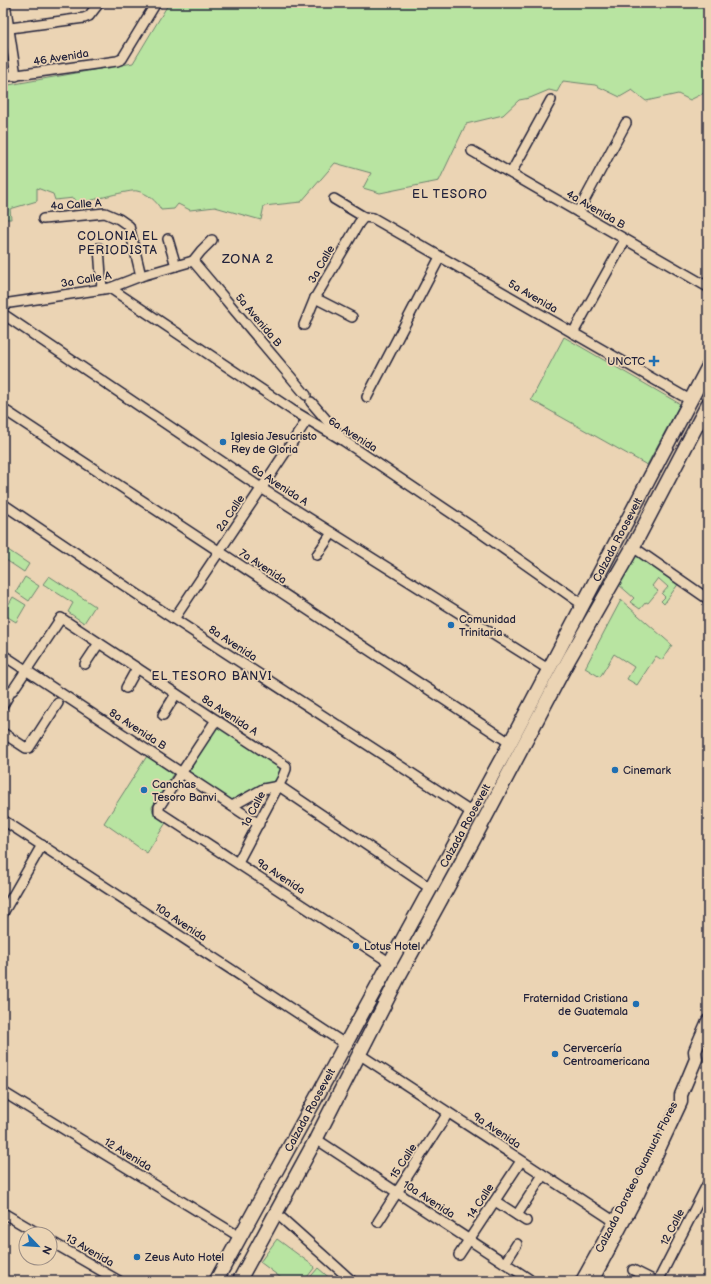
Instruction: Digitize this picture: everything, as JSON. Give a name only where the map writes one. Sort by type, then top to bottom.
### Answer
[{"type":"highway","name":"Calzada Roosevelt","points":[[216,1281],[510,743],[708,367]]},
{"type":"highway","points":[[633,547],[627,540],[629,530],[708,382]]},
{"type":"highway","name":"Calzada Roosevelt","points":[[239,1281],[316,1139],[398,978],[569,659],[633,547],[708,404]]},
{"type":"highway","points":[[569,659],[572,642],[586,615],[586,610],[582,604]]},
{"type":"highway","points":[[444,894],[439,890],[438,885],[460,845],[463,828]]},
{"type":"highway","points":[[398,978],[401,962],[434,900],[435,893],[430,888]]},
{"type":"main road","name":"Calzada Doroteo Guamuch Flores","points":[[696,1059],[695,1051],[708,1021]]},
{"type":"main road","name":"Calzada Doroteo Guamuch Flores","points":[[582,1281],[617,1224],[681,1102],[681,1095],[696,1059],[702,1054],[708,1040]]},
{"type":"main road","name":"Calzada Doroteo Guamuch Flores","points":[[592,1281],[617,1224]]},
{"type":"street","points":[[5,3],[6,28],[16,76]]},
{"type":"street","points":[[6,28],[84,18],[89,16],[99,3]]},
{"type":"street","name":"46 Avenida","points":[[3,77],[117,61],[122,58],[156,3]]},
{"type":"street","points":[[511,173],[551,100]]},
{"type":"street","points":[[578,212],[626,123]]},
{"type":"street","name":"4a Avenida B","points":[[472,151],[708,287]]},
{"type":"street","name":"5a Avenida","points":[[334,199],[364,217],[373,218],[690,400]]},
{"type":"street","name":"4a Calle A","points":[[43,219],[105,213],[112,215],[129,226],[141,276]]},
{"type":"street","name":"3a Calle","points":[[304,325],[315,298],[364,217]]},
{"type":"street","points":[[168,239],[176,266]]},
{"type":"street","points":[[193,261],[200,251],[212,240]]},
{"type":"street","points":[[573,333],[625,240]]},
{"type":"street","points":[[99,248],[106,289]]},
{"type":"street","points":[[367,397],[440,257]]},
{"type":"street","name":"3a Calle A","points":[[3,304],[106,289],[141,276],[193,261]]},
{"type":"street","name":"5a Avenida B","points":[[193,261],[344,441]]},
{"type":"street","name":"6a Avenida","points":[[106,289],[307,420],[344,441],[484,535],[582,604]]},
{"type":"street","points":[[315,298],[352,317]]},
{"type":"street","name":"6a Avenida A","points":[[3,314],[261,488],[548,670]]},
{"type":"street","name":"7a Avenida","points":[[3,409],[510,743]]},
{"type":"street","name":"2a Calle","points":[[174,619],[307,420]]},
{"type":"street","name":"8a Avenida","points":[[3,504],[174,619],[471,812]]},
{"type":"street","points":[[317,555],[332,533]]},
{"type":"street","points":[[633,547],[708,599]]},
{"type":"street","name":"8a Avenida A","points":[[26,670],[60,618],[286,766]]},
{"type":"street","points":[[85,664],[100,643]]},
{"type":"street","name":"8a Avenida B","points":[[3,656],[259,824]]},
{"type":"street","points":[[126,688],[137,668]]},
{"type":"street","points":[[3,705],[26,670]]},
{"type":"street","points":[[163,716],[176,694]]},
{"type":"street","points":[[3,733],[26,748],[29,748],[58,703]]},
{"type":"street","points":[[182,773],[216,720]]},
{"type":"street","name":"1a Calle","points":[[238,862],[278,786],[286,766]]},
{"type":"street","name":"9a Avenida","points":[[182,773],[159,807],[158,812],[238,862],[389,962]]},
{"type":"street","points":[[232,806],[264,789],[278,786],[430,888]]},
{"type":"street","name":"10a Avenida","points":[[3,820],[345,1044]]},
{"type":"street","points":[[3,914],[42,845]]},
{"type":"street","name":"9a Avenida","points":[[359,1054],[617,1224]]},
{"type":"street","name":"12 Avenida","points":[[3,1092],[240,1237]]},
{"type":"street","name":"15 Calle","points":[[378,1222],[448,1112]]},
{"type":"street","name":"10a Avenida","points":[[316,1139],[528,1279]]},
{"type":"street","name":"14 Calle","points":[[459,1255],[521,1161]]},
{"type":"street","points":[[517,1215],[543,1175]]},
{"type":"street","name":"12 Calle","points":[[658,1281],[708,1183]]},
{"type":"street","points":[[495,1200],[526,1221]]},
{"type":"street","points":[[699,1201],[708,1205]]},
{"type":"street","points":[[3,1213],[25,1226]]},
{"type":"street","points":[[276,1213],[352,1281]]},
{"type":"street","points":[[505,1263],[517,1244]]},
{"type":"street","name":"13 Avenida","points":[[58,1246],[119,1281]]},
{"type":"street","points":[[633,1270],[655,1281]]},
{"type":"green space","points":[[169,3],[375,3],[381,6],[382,3],[667,3],[680,8],[688,3],[708,3],[708,91],[690,100],[678,94],[646,101],[632,90],[620,97],[595,85],[563,81],[557,92],[549,90],[530,98],[519,100],[503,115],[466,124],[439,181],[380,193],[363,188],[371,173],[335,163],[301,202],[264,206],[261,220],[215,207],[190,210],[178,204],[174,209],[161,210],[151,198],[137,191],[119,193],[79,204],[74,198],[55,200],[53,194],[37,188],[37,201],[10,209],[11,219],[3,219],[3,86],[133,63]]},
{"type":"green space","points":[[564,337],[680,404],[647,465],[531,400]]},
{"type":"green space","points":[[8,550],[29,564],[24,572],[3,558]]},
{"type":"green space","points":[[640,556],[679,583],[664,604],[661,601],[665,597],[662,594],[668,587],[658,578],[652,586],[658,591],[648,603],[646,602],[640,609],[630,602],[634,598],[618,584],[633,557]]},
{"type":"green space","points":[[49,576],[95,606],[84,623],[68,612],[73,603],[43,584]]},
{"type":"green space","points":[[25,577],[39,586],[29,601],[16,592]]},
{"type":"green space","points":[[13,597],[26,605],[16,622],[3,614]]},
{"type":"green space","points":[[621,600],[672,645],[662,660],[656,656],[637,685],[627,679],[634,667],[614,654],[600,677],[585,668]]},
{"type":"green space","points":[[216,723],[285,767],[277,784],[232,803],[185,772]]},
{"type":"green space","name":"Canchas Tesoro Banvi","points":[[147,756],[173,774],[152,807],[153,812],[167,821],[147,853],[104,823]]},
{"type":"green space","points":[[277,1239],[315,1267],[304,1281],[285,1281],[260,1262]]},
{"type":"green space","points":[[318,1268],[333,1281],[307,1281]]},
{"type":"place","name":"UNCTC","points":[[654,361]]},
{"type":"place","name":"Iglesia Jesucristo Rey de Gloria","points":[[223,442]]},
{"type":"place","name":"Comunidad Trinitaria","points":[[451,625]]},
{"type":"place","name":"Cinemark","points":[[615,770]]},
{"type":"place","name":"Canchas Tesoro Banvi","points":[[144,790]]},
{"type":"place","name":"Lotus Hotel","points":[[356,946]]},
{"type":"place","name":"Fraternidad Cristiana de Guatemala","points":[[636,1004]]},
{"type":"place","name":"Cervercería Centroamericana","points":[[555,1054]]},
{"type":"place","name":"Zeus Auto Hotel","points":[[137,1257]]},
{"type":"district","name":"EL TESORO","points":[[450,194]]},
{"type":"district","name":"COLONIA EL PERIODISTA","points":[[118,243]]},
{"type":"district","name":"ZONA 2","points":[[248,258]]},
{"type":"district","name":"EL TESORO BANVI","points":[[212,676]]}]
